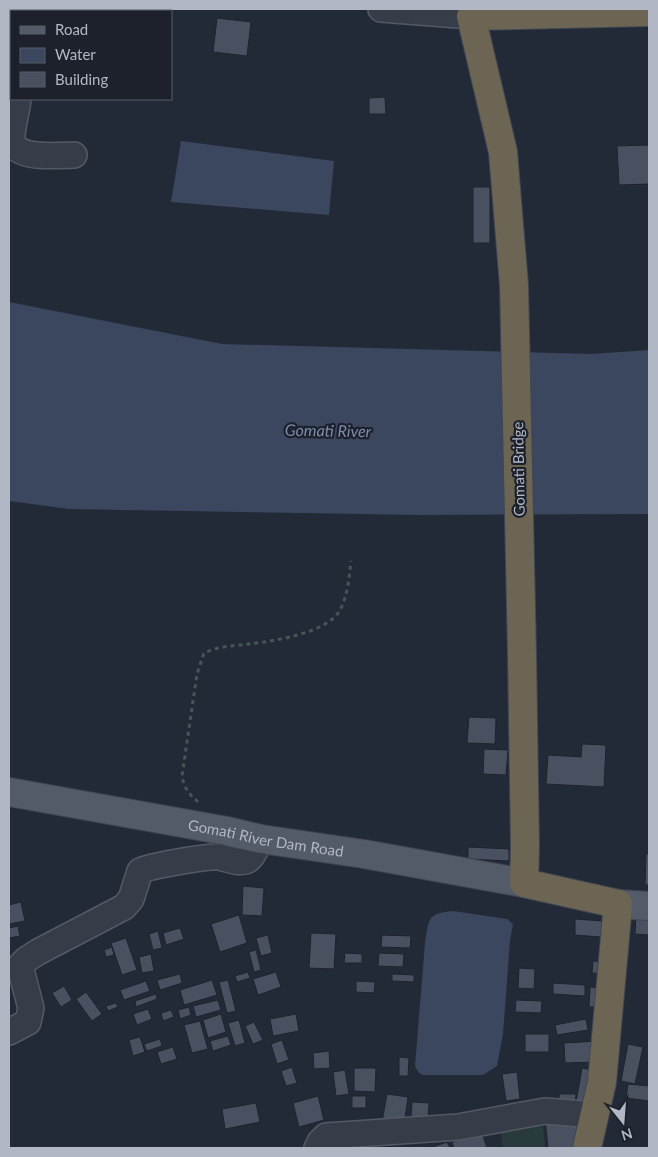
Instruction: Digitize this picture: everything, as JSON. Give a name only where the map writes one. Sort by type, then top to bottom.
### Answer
[{"type":"highway","points":[[471,12],[649,12]]},
{"type":"highway","name":"Gomati Bridge","points":[[471,12],[503,152],[514,285],[522,654],[524,883]]},
{"type":"highway","points":[[524,883],[618,904],[602,1082],[587,1148]]},
{"type":"main road","name":"Gomati River Dam Road","points":[[9,792],[227,831],[261,839],[364,854],[524,883]]},
{"type":"main road","points":[[618,904],[649,906]]},
{"type":"street","points":[[381,9],[471,12]]},
{"type":"street","points":[[18,100],[12,137],[15,148],[32,154],[74,154]]},
{"type":"street","points":[[9,1032],[28,1022],[31,1008],[20,966],[38,952],[124,907],[131,898],[140,871],[149,867],[205,857],[243,861],[250,859],[261,839]]},
{"type":"street","points":[[317,1148],[326,1136],[458,1127],[545,1111],[594,1115]]},
{"type":"path","points":[[227,831],[188,793],[182,776],[197,674],[204,653],[213,648],[268,642],[313,630],[329,622],[340,612],[346,598],[351,561]]},
{"type":"shaded area","points":[[543,1125],[545,1148],[503,1148],[500,1128]]},
{"type":"water","points":[[181,141],[334,161],[329,215],[171,202]]},
{"type":"water","name":"Gomati River","points":[[9,302],[222,344],[592,354],[649,350],[649,514],[420,515],[69,509],[9,501]]},
{"type":"water","points":[[453,911],[507,919],[513,924],[503,1034],[497,1066],[483,1075],[423,1075],[419,1073],[415,1066],[427,928],[431,919],[438,913]]},
{"type":"building","points":[[217,18],[251,22],[247,56],[213,52]]},
{"type":"building","points":[[385,97],[386,114],[369,114],[369,98]]},
{"type":"building","points":[[649,145],[649,184],[619,185],[617,146]]},
{"type":"building","points":[[473,187],[490,187],[490,243],[473,243]]},
{"type":"building","points":[[469,717],[496,718],[495,744],[467,743]]},
{"type":"building","points":[[582,744],[606,745],[604,787],[546,784],[548,755],[581,757]]},
{"type":"building","points":[[484,749],[508,750],[506,775],[483,774]]},
{"type":"building","points":[[468,847],[509,849],[509,861],[468,859]]},
{"type":"building","points":[[646,854],[649,854],[649,885],[645,885]]},
{"type":"building","points":[[243,886],[264,888],[262,916],[242,915]]},
{"type":"building","points":[[21,902],[25,921],[9,924],[9,905]]},
{"type":"building","points":[[239,915],[247,943],[220,952],[211,924]]},
{"type":"building","points":[[636,915],[649,915],[649,935],[635,934]]},
{"type":"building","points":[[575,919],[602,921],[601,937],[575,935]]},
{"type":"building","points":[[18,926],[20,936],[9,938],[9,928]]},
{"type":"building","points":[[180,928],[184,939],[166,945],[163,933]]},
{"type":"building","points":[[158,931],[162,948],[153,950],[149,934]]},
{"type":"building","points":[[311,933],[336,934],[334,969],[309,968]]},
{"type":"building","points":[[268,935],[272,953],[261,956],[256,938]]},
{"type":"building","points":[[382,935],[411,936],[410,948],[381,947]]},
{"type":"building","points":[[126,938],[137,970],[122,975],[111,943]]},
{"type":"building","points":[[112,947],[114,955],[106,957],[104,950]]},
{"type":"building","points":[[256,950],[261,970],[254,972],[249,952]]},
{"type":"building","points":[[345,953],[362,954],[362,963],[344,963]]},
{"type":"building","points":[[379,953],[404,954],[403,967],[378,966]]},
{"type":"building","points":[[151,954],[154,971],[142,973],[139,957]]},
{"type":"building","points":[[593,961],[611,962],[610,974],[592,973]]},
{"type":"building","points":[[519,968],[535,969],[534,989],[518,988]]},
{"type":"building","points":[[248,972],[250,978],[237,982],[235,976]]},
{"type":"building","points":[[276,972],[281,987],[258,995],[253,979]]},
{"type":"building","points":[[180,974],[182,983],[160,990],[157,980]]},
{"type":"building","points":[[392,974],[414,975],[414,982],[392,981]]},
{"type":"building","points":[[212,980],[217,995],[184,1005],[180,990]]},
{"type":"building","points":[[228,980],[236,1011],[227,1013],[219,982]]},
{"type":"building","points":[[146,981],[150,991],[124,1000],[120,990]]},
{"type":"building","points":[[356,981],[375,982],[374,993],[356,992]]},
{"type":"building","points":[[553,983],[585,985],[585,996],[553,994]]},
{"type":"building","points":[[64,986],[72,1000],[61,1007],[52,993]]},
{"type":"building","points":[[590,987],[603,988],[602,1007],[589,1007]]},
{"type":"building","points":[[86,992],[102,1014],[92,1021],[76,999]]},
{"type":"building","points":[[156,994],[157,999],[136,1007],[135,1001]]},
{"type":"building","points":[[218,1000],[221,1010],[196,1017],[193,1006]]},
{"type":"building","points":[[516,1000],[542,1001],[541,1013],[515,1012]]},
{"type":"building","points":[[116,1003],[118,1007],[108,1011],[106,1006]]},
{"type":"building","points":[[189,1007],[191,1015],[180,1019],[178,1010]]},
{"type":"building","points":[[148,1009],[152,1019],[137,1025],[133,1014]]},
{"type":"building","points":[[171,1010],[174,1017],[163,1021],[161,1013]]},
{"type":"building","points":[[221,1014],[226,1032],[208,1038],[203,1020]]},
{"type":"building","points":[[296,1014],[299,1031],[273,1036],[270,1019]]},
{"type":"building","points":[[586,1019],[588,1030],[557,1035],[555,1025]]},
{"type":"building","points":[[239,1020],[245,1043],[235,1046],[228,1023]]},
{"type":"building","points":[[200,1021],[208,1049],[192,1053],[184,1025]]},
{"type":"building","points":[[254,1022],[263,1040],[253,1044],[245,1026]]},
{"type":"building","points":[[525,1034],[549,1034],[549,1052],[525,1052]]},
{"type":"building","points":[[228,1036],[231,1045],[213,1051],[210,1041]]},
{"type":"building","points":[[140,1037],[145,1052],[133,1056],[129,1040]]},
{"type":"building","points":[[160,1039],[162,1046],[147,1051],[144,1044]]},
{"type":"building","points":[[282,1040],[289,1060],[277,1064],[271,1044]]},
{"type":"building","points":[[598,1041],[599,1062],[565,1063],[564,1043]]},
{"type":"building","points":[[628,1044],[643,1047],[635,1084],[621,1081]]},
{"type":"building","points":[[173,1047],[177,1059],[161,1064],[157,1052]]},
{"type":"building","points":[[329,1051],[330,1068],[314,1069],[313,1053]]},
{"type":"building","points":[[399,1057],[409,1058],[408,1076],[399,1076]]},
{"type":"building","points":[[292,1067],[297,1083],[286,1086],[281,1071]]},
{"type":"building","points":[[354,1068],[376,1068],[375,1092],[354,1091]]},
{"type":"building","points":[[582,1068],[599,1071],[593,1104],[576,1102]]},
{"type":"building","points":[[345,1070],[349,1094],[336,1096],[333,1072]]},
{"type":"building","points":[[517,1072],[520,1099],[506,1101],[502,1074]]},
{"type":"building","points":[[628,1084],[649,1086],[649,1101],[626,1098]]},
{"type":"building","points":[[387,1094],[408,1097],[404,1125],[382,1122]]},
{"type":"building","points":[[559,1094],[576,1094],[575,1107],[559,1106]]},
{"type":"building","points":[[318,1096],[324,1120],[299,1127],[293,1103]]},
{"type":"building","points":[[352,1096],[366,1096],[366,1108],[352,1108]]},
{"type":"building","points":[[412,1102],[429,1103],[428,1119],[411,1118]]},
{"type":"building","points":[[256,1103],[260,1122],[225,1129],[222,1109]]},
{"type":"building","points":[[579,1115],[582,1148],[548,1148],[545,1118]]},
{"type":"building","points":[[482,1133],[487,1148],[454,1148],[452,1142]]},
{"type":"building","points":[[447,1142],[450,1148],[430,1148]]}]
